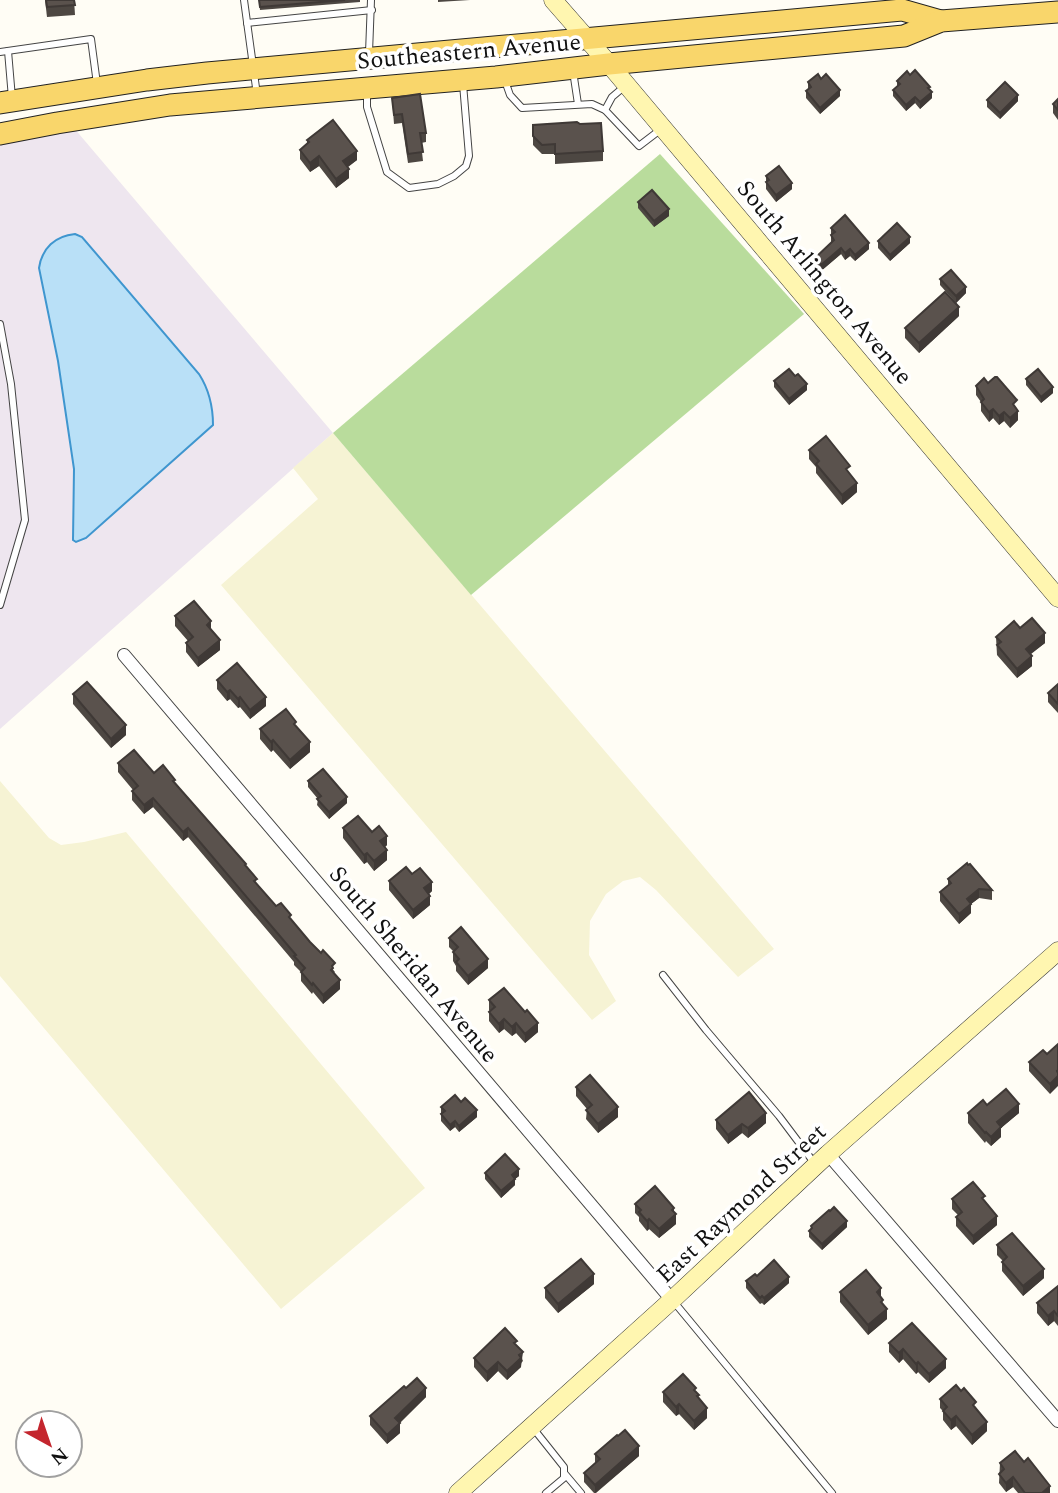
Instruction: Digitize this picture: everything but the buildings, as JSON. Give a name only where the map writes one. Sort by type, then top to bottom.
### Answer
[{"type":"main road","name":"South Arlington Avenue","points":[[553,0],[1058,598]]},
{"type":"main road","name":"Southeastern Avenue","points":[[6,102],[147,80],[253,69],[902,10],[941,21]]},
{"type":"main road","name":"Southeastern Avenue","points":[[0,134],[170,105],[462,80],[904,36],[941,21],[1058,12]]},
{"type":"main road","name":"East Raymond Street","points":[[466,1490],[822,1160],[1058,951]]},
{"type":"street","name":"South Sheridan Avenue","points":[[124,655],[672,1300]]},
{"type":"street","points":[[822,1160],[1058,1421]]},
{"type":"lane","points":[[244,0],[257,97]]},
{"type":"lane","points":[[369,58],[371,0]]},
{"type":"lane","points":[[247,23],[372,10]]},
{"type":"lane","points":[[6,102],[4,51],[91,39],[98,87]]},
{"type":"lane","points":[[573,68],[578,104]]},
{"type":"lane","points":[[504,76],[510,95],[522,108],[592,104],[605,110],[639,146],[663,128]]},
{"type":"lane","points":[[366,88],[367,107],[387,172],[415,189],[439,184],[461,172],[466,166],[469,156],[462,80]]},
{"type":"lane","points":[[605,110],[612,97],[626,84]]},
{"type":"lane","points":[[0,324],[11,384],[25,520],[0,606]]},
{"type":"lane","points":[[663,975],[779,1115],[822,1160]]},
{"type":"lane","points":[[672,1300],[832,1493]]},
{"type":"lane","points":[[532,1426],[564,1466],[564,1478],[546,1493]]},
{"type":"lane","points":[[565,1474],[581,1493]]},
{"type":"shaded area","points":[[68,121],[333,433],[0,729],[0,141]]},
{"type":"shaded area","points":[[333,433],[774,949],[738,977],[656,890],[640,877],[623,881],[606,894],[590,921],[589,955],[616,1001],[592,1020],[221,585],[318,499],[293,468]]},
{"type":"shaded area","points":[[0,781],[49,838],[61,845],[126,832],[425,1188],[281,1309],[0,976]]},
{"type":"green space","points":[[660,154],[804,314],[471,595],[333,433]]},
{"type":"water","points":[[75,234],[82,237],[199,374],[209,398],[213,425],[86,538],[76,542],[73,540],[74,469],[58,361],[39,268],[46,249],[51,244],[61,237]]}]
